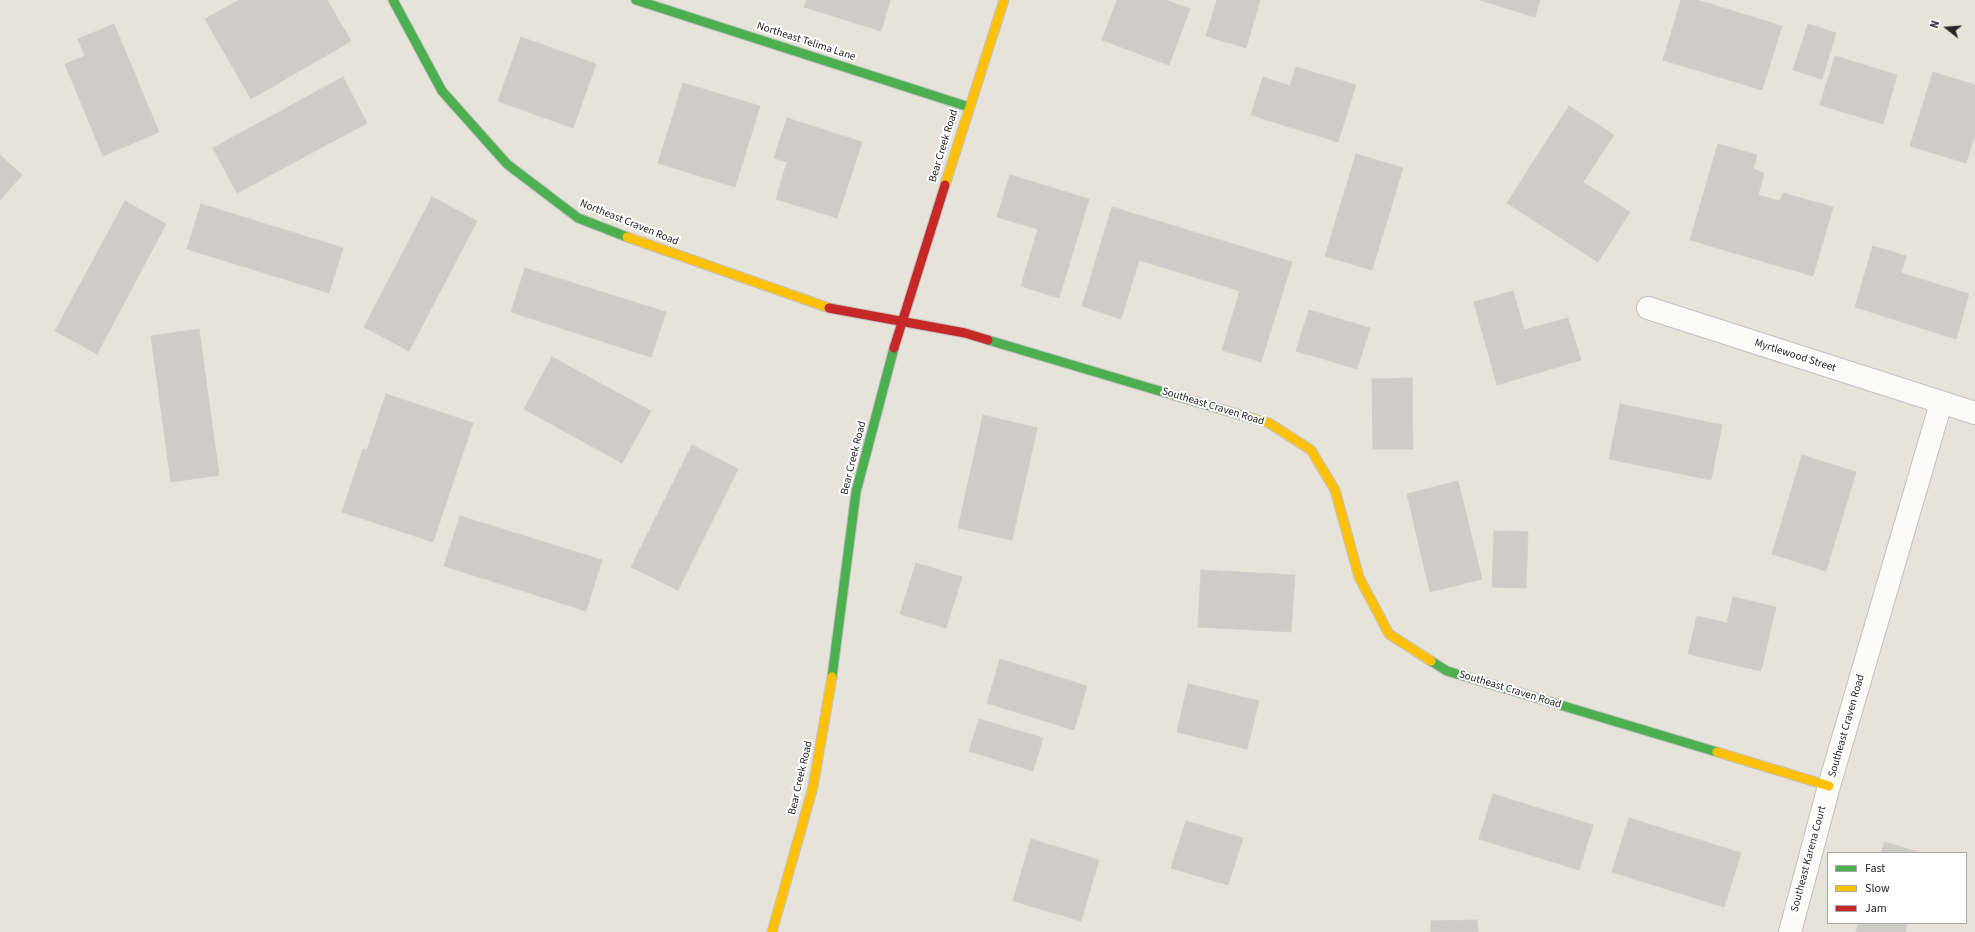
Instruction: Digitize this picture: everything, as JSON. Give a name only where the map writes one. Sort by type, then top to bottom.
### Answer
[{"type":"street","name":"Northeast Craven Road","points":[[393,0],[442,91],[507,164],[578,218],[656,248],[836,311],[901,322]]},
{"type":"street","name":"Northeast Telima Lane","points":[[636,0],[969,107]]},
{"type":"street","name":"Bear Creek Road","points":[[772,932],[813,787],[828,706],[856,492],[901,322],[1004,0]]},
{"type":"street","name":"Myrtlewood Street","points":[[1648,308],[1941,403]]},
{"type":"street","name":"Southeast Craven Road","points":[[901,322],[965,333],[1269,423],[1311,450],[1335,490],[1359,577],[1389,634],[1447,671],[1829,786],[1941,403]]},
{"type":"street","points":[[1941,403],[1975,413]]},
{"type":"street","name":"Southeast Karena Court","points":[[1790,932],[1829,786]]},
{"type":"building","points":[[239,0],[327,0],[351,41],[251,99],[205,19]]},
{"type":"building","points":[[807,0],[890,0],[881,31],[804,7]]},
{"type":"building","points":[[1117,0],[1166,0],[1190,9],[1169,65],[1102,40]]},
{"type":"building","points":[[1217,0],[1260,0],[1246,48],[1206,36]]},
{"type":"building","points":[[1480,0],[1540,0],[1535,17]]},
{"type":"building","points":[[1681,0],[1697,0],[1782,26],[1762,90],[1663,60]]},
{"type":"building","points":[[114,24],[159,132],[103,156],[65,64],[85,56],[78,39]]},
{"type":"building","points":[[1808,24],[1836,33],[1822,79],[1793,70]]},
{"type":"building","points":[[521,37],[596,64],[573,128],[498,101]]},
{"type":"building","points":[[1835,56],[1897,75],[1883,124],[1820,105]]},
{"type":"building","points":[[1296,67],[1356,85],[1338,142],[1251,115],[1263,77],[1290,86]]},
{"type":"building","points":[[1933,72],[1975,85],[1975,134],[1966,163],[1910,146]]},
{"type":"building","points":[[343,77],[367,123],[237,193],[213,148]]},
{"type":"building","points":[[683,83],[760,106],[735,187],[658,163]]},
{"type":"building","points":[[1569,106],[1614,135],[1583,182],[1630,212],[1598,262],[1507,203]]},
{"type":"building","points":[[787,118],[862,142],[837,218],[776,199],[787,162],[774,158]]},
{"type":"building","points":[[1718,144],[1757,155],[1753,169],[1764,173],[1758,195],[1780,201],[1783,193],[1833,207],[1813,276],[1690,240]]},
{"type":"building","points":[[1356,154],[1403,168],[1372,270],[1325,256]]},
{"type":"building","points":[[0,155],[22,175],[0,200]]},
{"type":"building","points":[[1010,175],[1089,199],[1059,298],[1021,286],[1038,229],[997,217]]},
{"type":"building","points":[[432,197],[477,221],[409,351],[364,327]]},
{"type":"building","points":[[125,201],[166,224],[97,354],[55,331]]},
{"type":"building","points":[[201,204],[343,248],[329,293],[187,249]]},
{"type":"building","points":[[1112,207],[1292,262],[1261,362],[1222,350],[1240,291],[1139,260],[1121,319],[1082,306]]},
{"type":"building","points":[[1873,246],[1906,256],[1901,273],[1969,294],[1956,339],[1855,307]]},
{"type":"building","points":[[525,268],[666,312],[651,357],[511,312]]},
{"type":"building","points":[[1513,291],[1524,330],[1568,318],[1581,360],[1497,385],[1474,302]]},
{"type":"building","points":[[1309,310],[1370,328],[1357,369],[1296,351]]},
{"type":"building","points":[[199,329],[219,475],[171,482],[151,336]]},
{"type":"building","points":[[552,357],[651,411],[622,463],[524,409]]},
{"type":"building","points":[[1412,378],[1413,449],[1373,449],[1372,379]]},
{"type":"building","points":[[386,394],[473,423],[433,542],[342,512],[363,449],[367,450]]},
{"type":"building","points":[[1620,404],[1722,425],[1711,480],[1609,459]]},
{"type":"building","points":[[983,415],[1037,428],[1012,540],[958,528]]},
{"type":"building","points":[[692,445],[738,469],[678,590],[631,567]]},
{"type":"building","points":[[1802,455],[1856,472],[1826,571],[1772,554]]},
{"type":"building","points":[[1458,481],[1482,579],[1430,592],[1407,494]]},
{"type":"building","points":[[460,516],[602,560],[586,611],[444,566]]},
{"type":"building","points":[[1494,531],[1528,532],[1526,588],[1492,587]]},
{"type":"building","points":[[916,563],[962,577],[946,628],[900,614]]},
{"type":"building","points":[[1201,570],[1295,575],[1291,632],[1198,627]]},
{"type":"building","points":[[1733,597],[1776,607],[1761,671],[1688,654],[1697,616],[1727,623]]},
{"type":"building","points":[[1000,659],[1087,686],[1074,730],[987,703]]},
{"type":"building","points":[[1188,684],[1259,701],[1247,749],[1177,732]]},
{"type":"building","points":[[979,719],[1043,738],[1033,771],[969,751]]},
{"type":"building","points":[[1493,794],[1593,825],[1579,870],[1479,839]]},
{"type":"building","points":[[1629,818],[1741,853],[1724,907],[1612,872]]},
{"type":"building","points":[[1186,821],[1243,838],[1228,885],[1171,868]]},
{"type":"building","points":[[1031,839],[1099,860],[1081,921],[1013,901]]},
{"type":"building","points":[[1885,842],[1918,852],[1881,852]]},
{"type":"building","points":[[1477,920],[1478,932],[1431,932],[1431,921]]},
{"type":"building","points":[[1859,924],[1908,924],[1905,932],[1856,932]]},
{"type":"traffic: fast","points":[[393,0],[442,91],[507,164],[578,218],[627,237]]},
{"type":"traffic: fast","points":[[636,0],[969,107]]},
{"type":"traffic: fast","points":[[988,340],[1247,417]]},
{"type":"traffic: fast","points":[[832,677],[856,492],[894,348]]},
{"type":"traffic: fast","points":[[1431,661],[1447,671],[1717,752]]},
{"type":"traffic: slow","points":[[945,185],[1004,0]]},
{"type":"traffic: slow","points":[[627,237],[829,308]]},
{"type":"traffic: slow","points":[[1247,417],[1269,423],[1311,450],[1335,490],[1359,577],[1389,634],[1431,661]]},
{"type":"traffic: slow","points":[[772,932],[813,787],[832,677]]},
{"type":"traffic: slow","points":[[1717,752],[1829,786]]},
{"type":"traffic: jam","points":[[894,348],[945,185]]},
{"type":"traffic: jam","points":[[829,308],[965,333],[988,340]]}]
